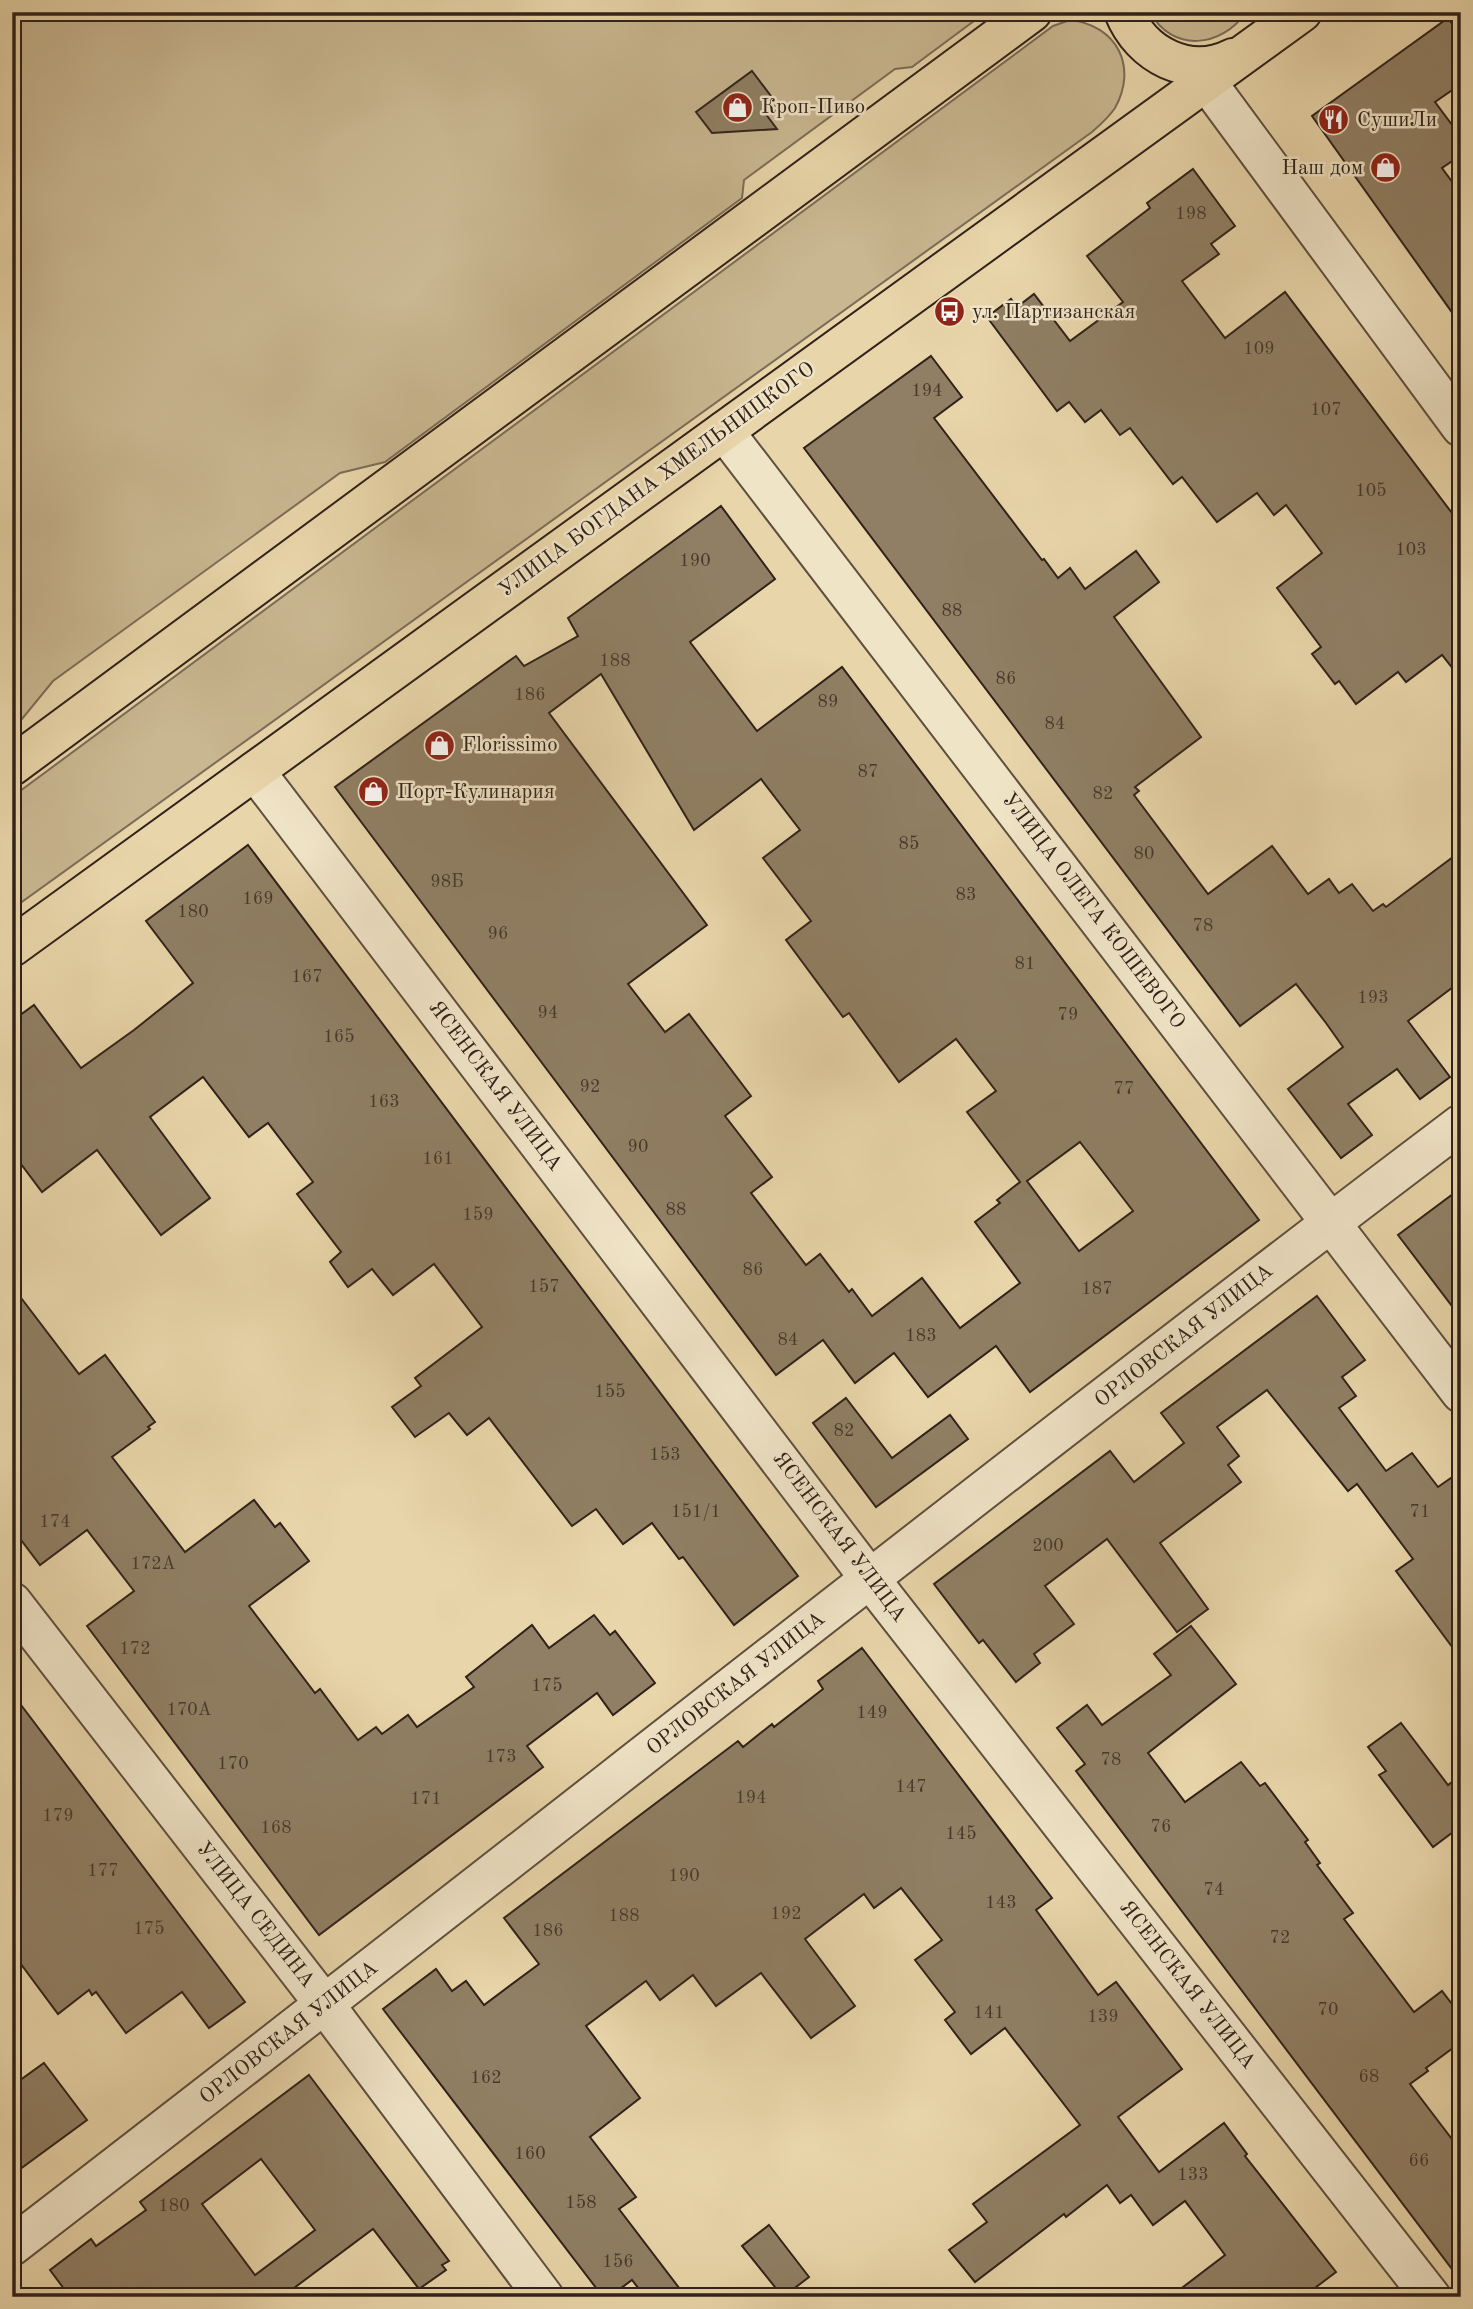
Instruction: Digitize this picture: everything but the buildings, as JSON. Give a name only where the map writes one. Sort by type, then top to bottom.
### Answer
[{"type":"main road","points":[[12,766],[1032,12]]},
{"type":"main road","points":[[1124,12],[1129,26],[1147,47],[1170,61],[1196,67],[1223,63],[1247,51],[1266,32],[1275,12]]},
{"type":"main road","name":"УЛИЦА БОГДАНА ХМЕЛЬНИЦКОГО","points":[[12,947],[1302,12]]},
{"type":"street","points":[[1206,80],[1461,427]]},
{"type":"street","name":"УЛИЦА ОЛЕГА КОШЕВОГО","points":[[724,431],[1461,1393]]},
{"type":"street","name":"ЯСЕНСКАЯ УЛИЦА","points":[[255,771],[870,1579],[1431,2297]]},
{"type":"street","name":"ОРЛОВСКАЯ УЛИЦА","points":[[12,2246],[1461,1124]]},
{"type":"street","name":"УЛИЦА СЕДИНА","points":[[12,1602],[325,2006],[544,2297]]},
{"type":"shaded area","points":[[12,12],[986,12],[912,67],[895,69],[744,180],[742,198],[385,462],[340,473],[53,681],[22,719],[12,726]]},
{"type":"shaded area","points":[[1150,12],[1246,12],[1224,33],[1197,41],[1184,40],[1171,34],[1159,25]]},
{"type":"shaded area","points":[[1070,20],[1100,30],[1111,39],[1123,63],[1122,93],[1115,108],[1092,132],[12,909],[12,797],[1053,26]]},
{"type":"place","name":"Кроп-Пиво","points":[[738,107]]},
{"type":"place","name":"СушиЛи","points":[[1334,120]]},
{"type":"place","name":"Наш дом","points":[[1386,168]]},
{"type":"place","name":"ул. Партизанская","points":[[949,312]]},
{"type":"place","name":"Florissimo","points":[[439,745]]},
{"type":"place","name":"Порт-Кулинария","points":[[374,792]]}]
